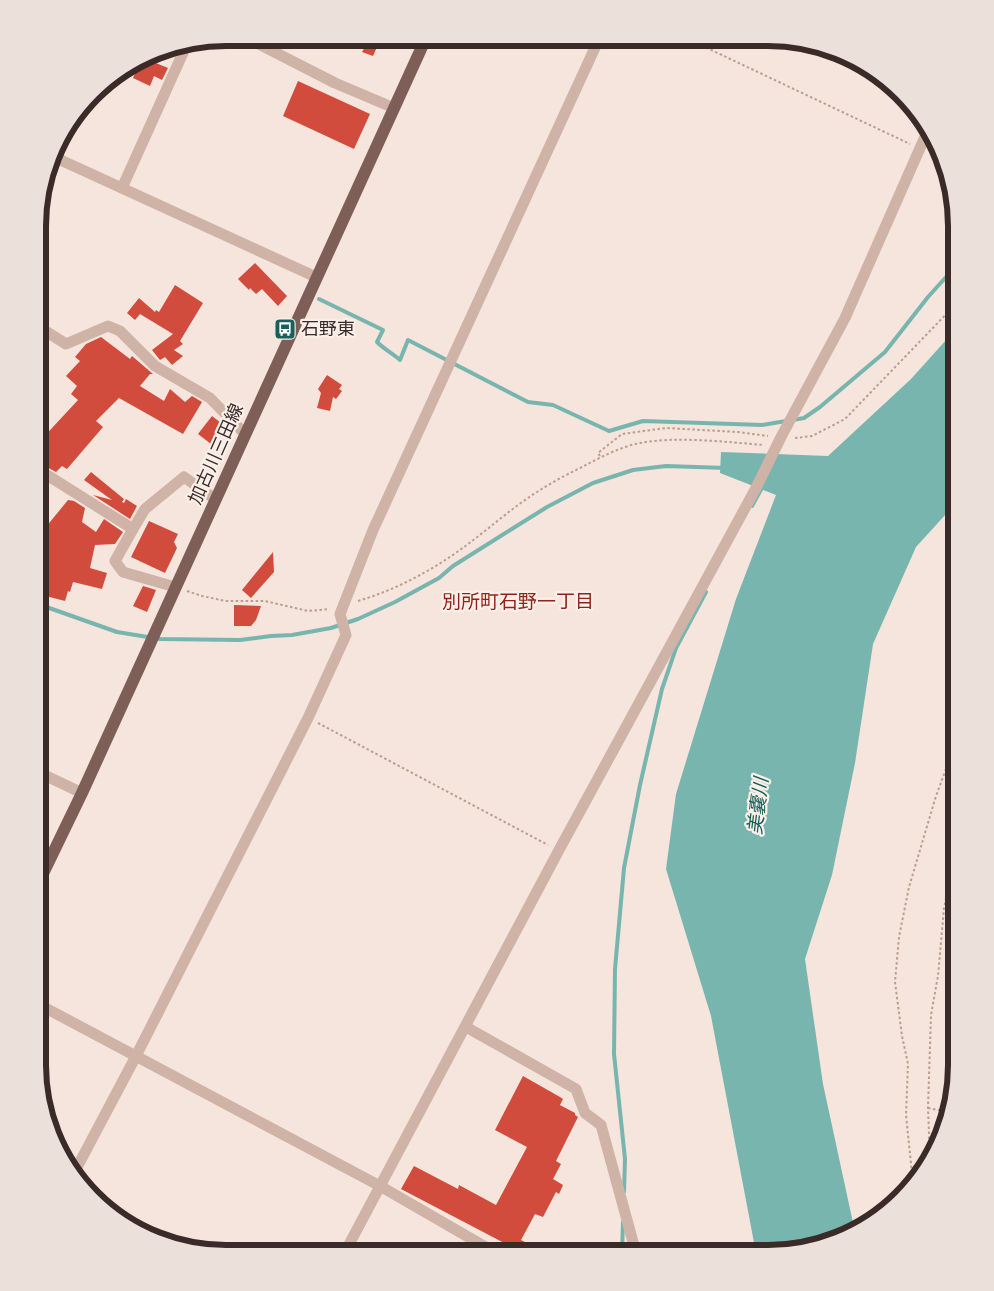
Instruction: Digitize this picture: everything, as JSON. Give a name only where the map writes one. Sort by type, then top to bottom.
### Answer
[{"type":"main road","name":"加古川三田線","points":[[46,867],[82,793],[422,46]]},
{"type":"street","points":[[263,46],[335,83],[394,108]]},
{"type":"street","points":[[78,1166],[136,1056],[308,718],[346,635],[342,607],[373,530],[596,46]]},
{"type":"street","points":[[122,188],[184,51]]},
{"type":"street","points":[[349,1245],[559,850],[756,488],[845,318],[924,137]]},
{"type":"street","points":[[59,159],[316,277]]},
{"type":"street","points":[[46,331],[66,344],[108,326],[120,331],[155,366],[210,398],[245,434]]},
{"type":"street","points":[[46,474],[133,529]]},
{"type":"street","points":[[175,587],[123,572],[114,561],[145,509],[184,477],[215,499]]},
{"type":"street","points":[[46,776],[82,793]]},
{"type":"street","points":[[46,1008],[380,1186],[482,1245]]},
{"type":"street","points":[[466,1027],[576,1089],[585,1112],[602,1125],[634,1245]]},
{"type":"path","points":[[703,46],[919,148]]},
{"type":"path","points":[[175,587],[202,596],[226,600],[265,601],[308,611],[342,607],[394,589],[421,575],[468,545],[495,522],[537,492],[579,468],[615,451],[637,444],[660,440],[775,449]]},
{"type":"path","points":[[308,718],[559,850]]},
{"type":"path","points":[[911,1173],[906,1115],[908,1064],[902,1036],[895,982],[899,936],[909,887],[936,796],[948,764]]},
{"type":"path","points":[[929,1143],[928,1108],[931,1014],[938,976],[944,908],[948,888]]},
{"type":"path","points":[[928,1108],[942,1111]]},
{"type":"water","name":"美嚢川","points":[[948,338],[948,512],[916,547],[873,644],[855,763],[832,875],[805,959],[823,1084],[853,1223],[814,1239],[791,1243],[754,1245],[711,1016],[666,869],[676,794],[736,599],[776,495],[720,473],[721,452],[828,456],[911,379]]},
{"type":"building","points":[[365,46],[377,47],[373,56],[362,52]]},
{"type":"building","points":[[153,62],[168,68],[162,80],[154,76],[150,86],[133,78],[137,70]]},
{"type":"building","points":[[298,81],[370,114],[354,149],[283,116]]},
{"type":"building","points":[[255,263],[287,296],[278,306],[262,289],[256,294],[238,279]]},
{"type":"building","points":[[175,285],[203,303],[180,341],[183,344],[174,350],[183,356],[172,365],[165,357],[160,360],[152,350],[173,334],[140,314],[135,320],[127,313],[139,298],[155,312],[156,310],[159,312]]},
{"type":"building","points":[[101,337],[130,359],[132,356],[153,374],[150,374],[140,386],[164,401],[170,389],[185,402],[192,396],[202,402],[183,434],[119,398],[96,421],[103,427],[67,469],[62,466],[56,472],[46,467],[46,434],[78,400],[71,394],[77,386],[66,376],[80,361],[75,357],[86,344]]},
{"type":"building","points":[[327,375],[342,385],[339,389],[342,391],[336,399],[333,397],[330,411],[317,408],[321,393],[318,389]]},
{"type":"building","points":[[212,416],[225,426],[211,444],[198,434]]},
{"type":"building","points":[[91,472],[124,499],[122,502],[124,503],[126,499],[137,506],[130,519],[93,495],[112,500],[84,480]]},
{"type":"building","points":[[68,500],[74,501],[85,508],[82,522],[96,532],[104,519],[123,532],[115,544],[95,545],[90,568],[107,573],[102,589],[73,582],[65,601],[46,596],[46,547],[49,535],[46,534],[46,527]]},
{"type":"building","points":[[149,521],[178,534],[174,542],[177,548],[165,573],[131,557]]},
{"type":"building","points":[[273,552],[274,572],[251,598],[242,590]]},
{"type":"building","points":[[143,586],[156,590],[147,612],[133,606]]},
{"type":"building","points":[[234,605],[261,606],[256,620],[251,626],[234,626]]},
{"type":"building","points":[[523,1076],[563,1099],[560,1105],[575,1113],[578,1117],[556,1161],[561,1164],[553,1179],[563,1185],[559,1194],[556,1192],[543,1217],[535,1214],[521,1240],[531,1245],[509,1245],[401,1189],[414,1166],[458,1189],[459,1185],[496,1205],[527,1147],[495,1130]]},
{"type":"waterway","points":[[793,420],[804,418],[820,407],[885,352],[948,275]]},
{"type":"waterway","points":[[319,299],[383,330],[377,342],[400,360],[408,340],[528,402],[553,405],[609,431],[643,421],[762,425],[786,421]]},
{"type":"waterway","points":[[46,607],[117,632],[160,639],[240,640],[292,635],[331,628],[358,619],[395,602],[439,578],[453,566],[547,507],[593,483],[633,470],[666,466],[726,468]]},
{"type":"waterway","points":[[752,506],[763,486]]},
{"type":"waterway","points":[[624,1192],[625,1159],[614,1054],[615,969],[624,868],[640,785],[662,689],[676,648],[706,592]]},
{"type":"waterway","points":[[622,1245],[623,1222]]},
{"type":"place","name":"石野東","points":[[285,329]]},
{"type":"district","name":"別所町石野一丁目","points":[[518,601]]}]
